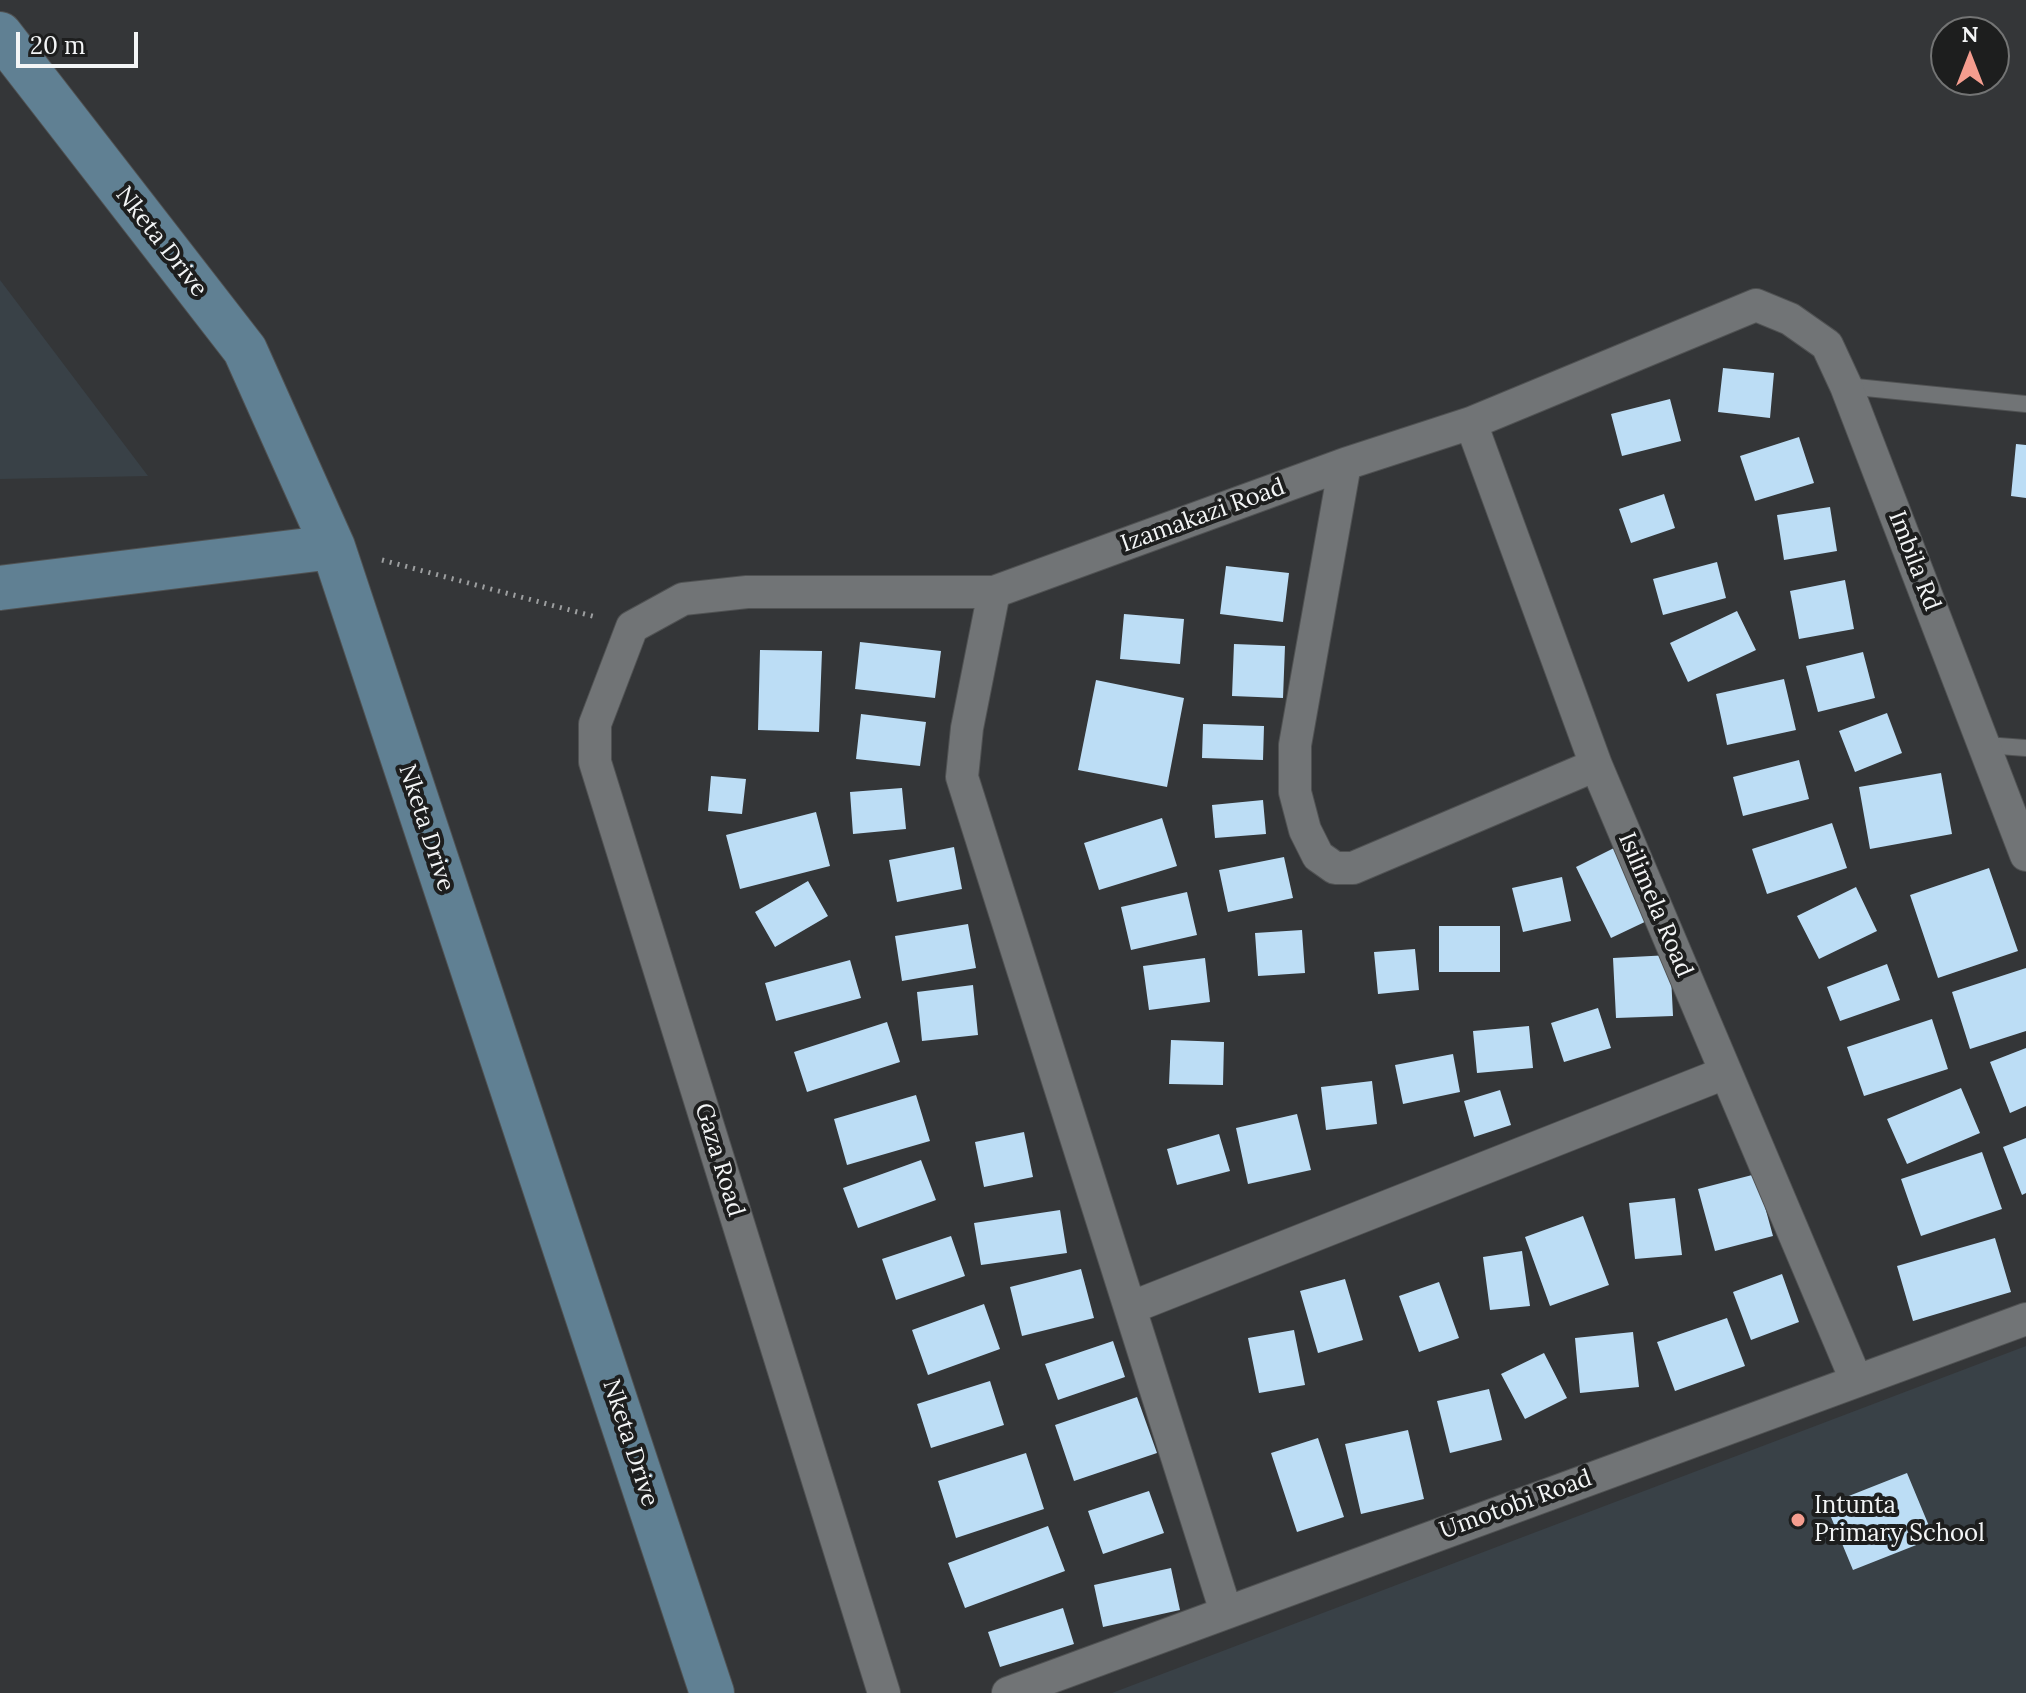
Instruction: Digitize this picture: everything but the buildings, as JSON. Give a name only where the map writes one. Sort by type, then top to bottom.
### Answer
[{"type":"street","name":"Nketa Drive","points":[[0,34],[245,350],[333,547],[712,1693]]},
{"type":"street","name":"Imbila Rd","points":[[1756,305],[1790,319],[1827,345],[1846,386],[2026,855]]},
{"type":"street","name":"Izamakazi Road","points":[[632,627],[683,599],[747,592],[994,592],[1345,464],[1471,423],[1756,305]]},
{"type":"street","name":"Isilimela Road","points":[[1471,423],[1596,765],[1856,1380]]},
{"type":"street","points":[[1345,464],[1295,745],[1295,792],[1305,830],[1318,856],[1335,868],[1353,868],[1596,765]]},
{"type":"street","points":[[0,588],[333,547]]},
{"type":"street","points":[[994,592],[967,728],[962,777],[1226,1612]]},
{"type":"street","name":"Gaza Road","points":[[632,627],[595,724],[595,762],[884,1693]]},
{"type":"street","points":[[1130,1308],[1725,1073]]},
{"type":"street","name":"Umotobi Road","points":[[1008,1693],[2026,1319]]},
{"type":"lane","points":[[1846,386],[2026,404]]},
{"type":"lane","points":[[1986,745],[2026,748]]},
{"type":"path","points":[[333,547],[632,627]]},
{"type":"shaded area","points":[[0,280],[148,476],[0,479]]},
{"type":"shaded area","name":"Intunta Primary School","points":[[2026,1346],[2026,1693],[1112,1693]]},
{"type":"place","name":"Intunta Primary School","points":[[1798,1520]]}]
